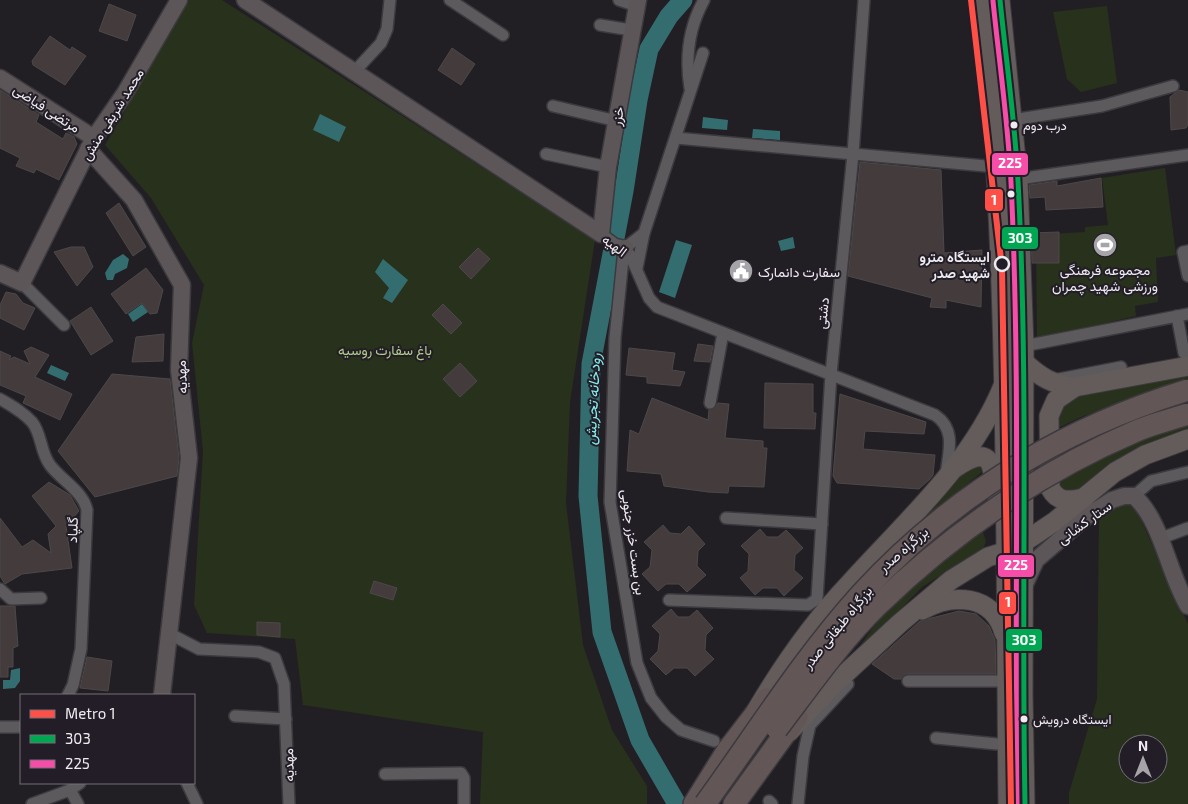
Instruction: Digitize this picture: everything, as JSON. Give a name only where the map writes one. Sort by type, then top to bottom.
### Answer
[{"type":"highway","name":"بزرگراه صدر","points":[[700,800],[727,751],[856,590],[981,483],[1062,435],[1127,406],[1188,389]]},
{"type":"highway","name":"بزرگراه طبقاتی صدر","points":[[700,800],[835,626],[862,594],[918,538],[982,486],[1064,438],[1128,409],[1188,389]]},
{"type":"highway","name":"بزرگراه طبقاتی صدر","points":[[723,804],[817,676],[878,606],[933,558],[988,513],[1069,462],[1135,431],[1188,414]]},
{"type":"highway","points":[[734,804],[824,680],[882,609],[935,560],[988,517],[1053,480],[1137,435],[1188,418]]},
{"type":"main road","points":[[983,0],[998,167],[1005,380],[1007,551],[1018,595],[1025,804]]},
{"type":"main road","points":[[1000,0],[1018,179],[1026,351],[1024,542],[1018,595],[1007,643],[1008,804]]},
{"type":"main road","points":[[1026,351],[1047,381],[1061,386],[1075,387],[1186,360]]},
{"type":"main road","points":[[746,726],[788,658],[848,584],[950,473],[995,405],[1005,380]]},
{"type":"main road","points":[[1075,387],[1056,400],[1049,416],[1050,488],[1054,496],[1062,500],[1070,501],[1084,498]]},
{"type":"main road","points":[[777,743],[833,686],[900,623],[951,580],[988,558],[1024,542],[1054,522],[1122,467],[1145,455],[1188,439]]},
{"type":"main road","points":[[950,473],[969,458],[978,456],[989,460],[993,466],[997,535],[988,558]]},
{"type":"main road","points":[[900,623],[926,608],[961,599],[976,602],[996,614],[1007,643]]},
{"type":"street","name":"محمد شریفی منش","points":[[22,283],[91,144],[125,94],[179,0]]},
{"type":"street","name":"الهیه","points":[[245,0],[624,249],[633,260],[649,298],[657,307],[935,415],[947,426],[950,442],[950,473]]},
{"type":"street","points":[[355,71],[381,43],[387,29],[390,0]]},
{"type":"street","points":[[450,0],[503,35]]},
{"type":"street","points":[[619,0],[638,3]]},
{"type":"street","points":[[690,92],[687,68],[688,48],[698,10],[704,0]]},
{"type":"street","name":"دشتی","points":[[670,600],[808,605],[817,599],[831,374],[853,154],[864,0]]},
{"type":"street","name":"خزر","points":[[601,233],[608,167],[631,30],[638,3]]},
{"type":"street","points":[[600,25],[631,30]]},
{"type":"street","points":[[637,269],[644,233],[703,53]]},
{"type":"street","name":"مرتضی فیاضی","points":[[0,78],[91,144]]},
{"type":"street","points":[[1012,120],[1102,106],[1173,86]]},
{"type":"street","points":[[553,106],[617,122]]},
{"type":"street","points":[[676,138],[998,167]]},
{"type":"street","name":"مهدیه","points":[[91,144],[134,200],[182,285],[179,370],[189,458],[162,694]]},
{"type":"street","points":[[546,154],[608,167]]},
{"type":"street","points":[[1018,179],[1188,154]]},
{"type":"street","points":[[624,249],[644,233]]},
{"type":"street","name":"بن بست خزر جنوبی","points":[[624,249],[615,338],[610,502],[637,663],[651,698],[666,717],[681,730],[714,741]]},
{"type":"street","points":[[1188,251],[1183,252],[1188,276]]},
{"type":"street","points":[[0,273],[22,283],[64,325]]},
{"type":"street","points":[[1026,351],[1182,315],[1186,360]]},
{"type":"street","points":[[710,402],[723,333]]},
{"type":"street","points":[[1026,351],[1048,376],[1059,379],[1121,367]]},
{"type":"street","name":"گلپاد","points":[[0,400],[20,411],[36,428],[42,451],[49,464],[84,500],[87,510],[81,649],[74,685],[69,694]]},
{"type":"street","points":[[1188,472],[1151,481],[1134,496],[1144,505],[1175,580],[1188,604]]},
{"type":"street","name":"ستار کشانی","points":[[1018,595],[1036,560],[1080,521],[1112,500],[1124,496],[1134,496]]},
{"type":"street","points":[[726,518],[822,524]]},
{"type":"street","points":[[1159,539],[1188,528]]},
{"type":"street","points":[[0,588],[11,599],[41,598]]},
{"type":"street","name":"مهدیه","points":[[170,634],[199,648],[259,652],[275,658],[284,684],[289,804]]},
{"type":"street","points":[[908,681],[1007,681]]},
{"type":"street","points":[[798,804],[803,756],[810,725],[848,684]]},
{"type":"street","points":[[235,716],[286,719]]},
{"type":"street","points":[[0,727],[20,727]]},
{"type":"street","points":[[936,738],[1007,745]]},
{"type":"street","points":[[385,774],[460,773],[464,778],[464,804]]},
{"type":"street","points":[[32,804],[70,790],[79,784]]},
{"type":"street","points":[[187,784],[197,804]]},
{"type":"street","points":[[70,790],[78,804]]},
{"type":"green space","name":"باغ سفارت روسیه","points":[[189,0],[222,0],[595,240],[570,402],[566,503],[583,645],[612,730],[647,786],[647,804],[480,804],[483,732],[303,705],[295,639],[207,633],[194,605],[203,451],[192,343],[204,285],[151,198],[105,145]]},
{"type":"green space","points":[[1107,6],[1117,83],[1081,92],[1067,79],[1053,12]]},
{"type":"green space","name":"مجموعه فرهنگی ورزشی شهید چمران","points":[[1165,168],[1176,255],[1156,258],[1158,302],[1135,306],[1136,316],[1037,339],[1036,235],[1085,232],[1085,227],[1108,225],[1102,178]]},
{"type":"green space","points":[[1188,370],[1188,379],[1081,417],[1054,430],[1055,413],[1073,395]]},
{"type":"green space","points":[[1188,422],[1188,434],[1068,497],[1051,482],[1118,448]]},
{"type":"green space","points":[[972,465],[983,466],[982,472],[898,541],[945,485]]},
{"type":"green space","points":[[1133,502],[1188,624],[1188,804],[1069,804],[1069,793],[1097,699],[1099,516]]},
{"type":"green space","points":[[983,532],[986,542],[983,549],[922,587],[853,658],[878,621],[910,587],[946,556]]},
{"type":"water","points":[[320,114],[346,127],[339,142],[313,130]]},
{"type":"water","points":[[703,117],[728,120],[727,130],[702,128]]},
{"type":"water","points":[[753,129],[780,131],[780,140],[752,138]]},
{"type":"water","points":[[793,237],[795,248],[781,251],[778,241]]},
{"type":"water","points":[[676,240],[692,245],[675,298],[659,292]]},
{"type":"water","points":[[123,254],[129,259],[127,268],[115,274],[113,280],[107,280],[105,273],[113,260]]},
{"type":"water","points":[[383,259],[408,280],[392,303],[383,298],[389,288],[375,272]]},
{"type":"water","points":[[142,304],[148,312],[133,322],[128,314]]},
{"type":"water","points":[[51,365],[69,373],[65,381],[47,373]]},
{"type":"water","points":[[20,668],[20,681],[15,688],[3,689],[3,680],[10,680],[11,670]]},
{"type":"building","points":[[109,4],[136,15],[127,41],[99,31]]},
{"type":"building","points":[[50,36],[70,50],[72,47],[86,56],[65,85],[33,65],[32,61]]},
{"type":"building","points":[[452,48],[475,64],[461,85],[438,70]]},
{"type":"building","points":[[0,90],[39,115],[36,122],[63,139],[66,133],[74,137],[77,144],[59,180],[36,169],[34,173],[16,166],[20,158],[0,148]]},
{"type":"building","points":[[1179,90],[1188,92],[1188,125],[1186,128],[1171,130],[1170,97]]},
{"type":"building","points":[[860,162],[941,170],[944,253],[982,250],[981,307],[946,300],[946,308],[930,307],[932,298],[848,276]]},
{"type":"building","points":[[1101,178],[1103,207],[1046,210],[1045,197],[1030,198],[1029,185],[1057,181],[1057,186]]},
{"type":"building","points":[[119,203],[146,247],[133,256],[106,213]]},
{"type":"building","points":[[1059,232],[1059,263],[1032,263],[1031,233]]},
{"type":"building","points":[[71,247],[84,247],[93,267],[77,286],[54,252]]},
{"type":"building","points":[[478,248],[490,259],[471,279],[459,267]]},
{"type":"building","points":[[146,268],[163,290],[157,313],[150,314],[142,303],[126,314],[111,294]]},
{"type":"building","points":[[6,292],[16,294],[23,303],[35,308],[24,330],[0,318],[0,305]]},
{"type":"building","points":[[443,304],[462,323],[451,334],[432,315]]},
{"type":"building","points":[[91,307],[113,341],[91,355],[70,321]]},
{"type":"building","points":[[164,334],[163,361],[132,362],[136,337]]},
{"type":"building","points":[[698,344],[713,346],[710,362],[694,361]]},
{"type":"building","points":[[31,347],[49,355],[35,377],[72,394],[60,420],[23,403],[26,396],[0,385],[0,351],[11,356],[9,360],[14,357],[30,364],[24,351]]},
{"type":"building","points":[[629,348],[675,353],[672,370],[685,372],[680,386],[647,383],[647,377],[626,375]]},
{"type":"building","points":[[460,363],[477,381],[460,397],[443,379]]},
{"type":"building","points":[[112,374],[170,379],[179,458],[177,476],[95,497],[58,451]]},
{"type":"building","points":[[765,383],[813,384],[813,413],[816,413],[815,429],[764,428]]},
{"type":"building","points":[[840,394],[926,422],[924,434],[865,431],[863,449],[935,455],[933,475],[930,479],[919,489],[837,483],[833,476]]},
{"type":"building","points":[[652,398],[708,420],[709,410],[715,408],[718,403],[729,404],[725,438],[763,441],[763,448],[767,448],[764,487],[729,486],[728,493],[708,492],[664,486],[661,474],[627,471],[630,430],[639,434]]},
{"type":"building","points":[[49,482],[70,495],[79,511],[66,526],[72,568],[22,574],[5,584],[0,576],[0,518],[22,547],[33,540],[51,553],[48,534],[56,526],[32,496]]},
{"type":"building","points":[[663,525],[670,533],[681,534],[689,526],[705,544],[698,551],[697,566],[706,575],[687,592],[679,584],[666,584],[658,591],[642,574],[650,567],[652,550],[644,542]]},
{"type":"building","points":[[760,529],[767,537],[778,537],[786,530],[803,548],[795,555],[794,570],[803,578],[784,596],[777,588],[763,588],[755,595],[740,578],[748,571],[749,554],[741,546]]},
{"type":"building","points":[[374,581],[397,588],[393,600],[370,593]]},
{"type":"building","points":[[0,606],[15,606],[18,646],[13,648],[13,667],[8,667],[8,677],[0,677]]},
{"type":"building","points":[[671,609],[678,617],[689,617],[697,610],[713,628],[706,635],[705,650],[714,659],[695,676],[687,668],[674,668],[666,675],[650,659],[658,651],[660,634],[652,626]]},
{"type":"building","points":[[959,611],[976,614],[989,626],[995,640],[996,674],[908,674],[901,679],[894,679],[872,664],[920,621]]},
{"type":"building","points":[[257,622],[280,623],[280,637],[257,635]]},
{"type":"building","points":[[87,657],[112,661],[108,691],[80,688]]},
{"type":"waterway","name":"رودخانه تجریش","points":[[677,804],[640,740],[602,632],[588,496],[591,364],[624,191],[638,100],[649,49],[669,16],[683,0]]},
{"type":"metro line","name":"1","points":[[971,0],[1002,268],[1011,804]]},
{"type":"transit line","name":"303","points":[[1000,0],[1015,136],[1021,259],[1024,415],[1025,804]]},
{"type":"transit line","name":"225","points":[[993,1],[1008,136],[1014,260],[1017,415],[1017,804]]},
{"type":"place","name":"درب دوم","points":[[1014,125]]},
{"type":"place","name":"مجموعه فرهنگی ورزشی شهید چمران","points":[[1105,245]]},
{"type":"place","name":"ایستگاه مترو شهید صدر","points":[[1002,264]]},
{"type":"place","name":"سفارت دانمارک","points":[[741,271]]},
{"type":"place","name":"ایستگاه درویش","points":[[1024,719]]}]
